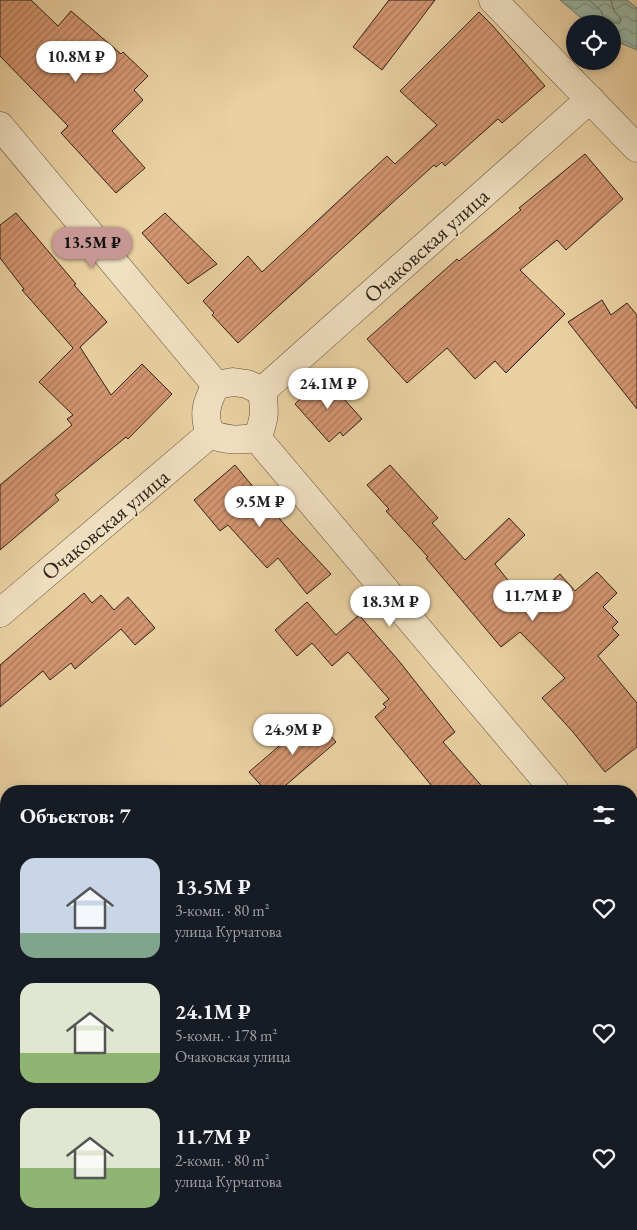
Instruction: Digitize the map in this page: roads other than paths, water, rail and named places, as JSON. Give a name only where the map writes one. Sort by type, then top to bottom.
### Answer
[{"type":"street","points":[[494,0],[637,147]]},
{"type":"street","name":"Очаковская улица","points":[[262,391],[590,99]]},
{"type":"street","points":[[0,126],[216,384]]},
{"type":"street","points":[[216,384],[233,382],[247,384],[262,391],[264,421],[257,438]]},
{"type":"street","points":[[216,384],[206,410],[206,424],[210,434],[234,441],[257,438]]},
{"type":"street","name":"Очаковская улица","points":[[0,613],[210,434]]},
{"type":"street","points":[[257,438],[550,785]]},
{"type":"water","points":[[560,0],[627,0],[637,8],[637,50],[621,43],[621,15],[578,15]]}]
